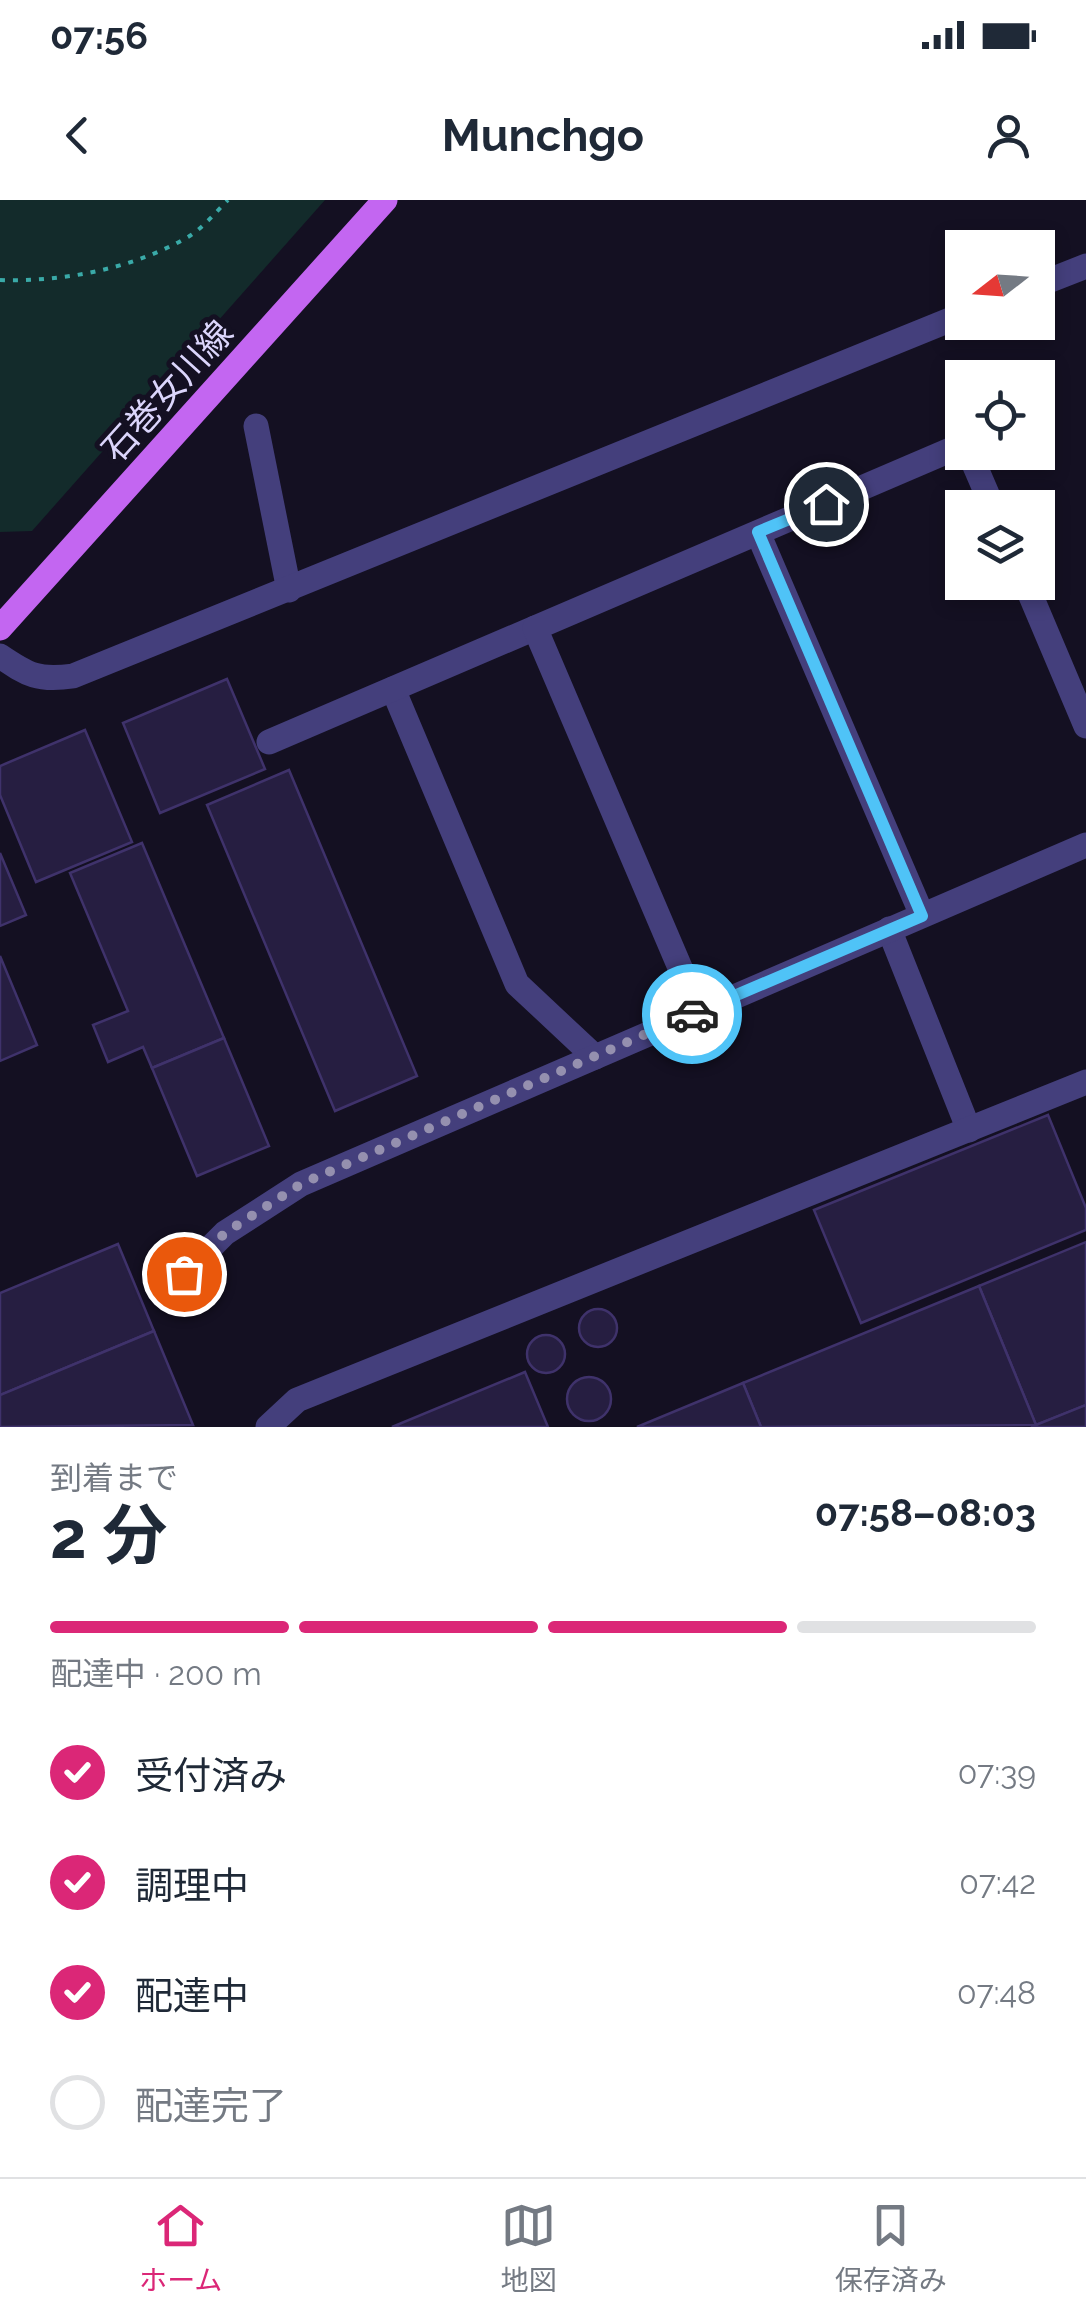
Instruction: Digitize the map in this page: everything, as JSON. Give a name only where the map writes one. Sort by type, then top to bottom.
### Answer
[{"type":"main road","name":"石巻女川線","points":[[0,628],[385,200]]},
{"type":"street","points":[[1055,279],[1086,266]]},
{"type":"street","points":[[0,656],[29,676],[73,676],[945,322]]},
{"type":"street","points":[[256,426],[289,590]]},
{"type":"street","points":[[269,742],[945,452]]},
{"type":"street","points":[[758,532],[922,916]]},
{"type":"street","points":[[1033,600],[1086,726]]},
{"type":"street","points":[[535,628],[699,1012]]},
{"type":"street","points":[[392,689],[517,984],[594,1057]]},
{"type":"street","points":[[163,1295],[225,1233],[301,1184],[1086,845]]},
{"type":"street","points":[[889,929],[970,1130]]},
{"type":"street","points":[[268,1427],[297,1400],[1086,1082]]},
{"type":"path","points":[[0,280],[90,273],[142,256],[190,236],[228,200]]},
{"type":"green space","points":[[0,200],[325,200],[32,531],[0,532]]},
{"type":"building","points":[[227,679],[265,769],[160,813],[123,723]]},
{"type":"building","points":[[85,730],[132,842],[36,882],[0,795],[0,766]]},
{"type":"building","points":[[289,770],[417,1076],[335,1111],[207,805]]},
{"type":"building","points":[[142,843],[224,1038],[152,1068],[143,1047],[108,1062],[93,1025],[128,1011],[70,873]]},
{"type":"building","points":[[0,853],[26,915],[0,926]]},
{"type":"building","points":[[0,956],[37,1045],[0,1061]]},
{"type":"building","points":[[224,1038],[269,1146],[197,1176],[152,1068]]},
{"type":"building","points":[[1048,1115],[1086,1208],[1086,1230],[861,1323],[814,1210]]},
{"type":"building","points":[[1086,1242],[1086,1405],[1036,1425],[979,1286]]},
{"type":"building","points":[[118,1244],[154,1331],[0,1395],[0,1293]]},
{"type":"building","points":[[979,1286],[1036,1425],[761,1427],[743,1383]]},
{"type":"building","points":[[598,1309],[612,1314],[617,1328],[612,1342],[598,1347],[584,1342],[579,1328],[584,1314]]},
{"type":"building","points":[[154,1331],[193,1425],[0,1427],[0,1395]]},
{"type":"building","points":[[546,1335],[560,1340],[565,1354],[560,1368],[546,1373],[532,1368],[527,1354],[532,1340]]},
{"type":"building","points":[[525,1372],[548,1427],[392,1427]]},
{"type":"building","points":[[589,1377],[605,1383],[611,1399],[605,1415],[589,1421],[573,1415],[567,1399],[573,1383]]},
{"type":"building","points":[[743,1383],[761,1427],[637,1427]]},
{"type":"building","points":[[1086,1405],[1086,1427],[1031,1427]]},
{"type":"way so far","points":[[184,1274],[225,1233],[301,1184],[692,1014]]},
{"type":"route","points":[[692,1014],[922,916],[758,532],[826,504]]}]
